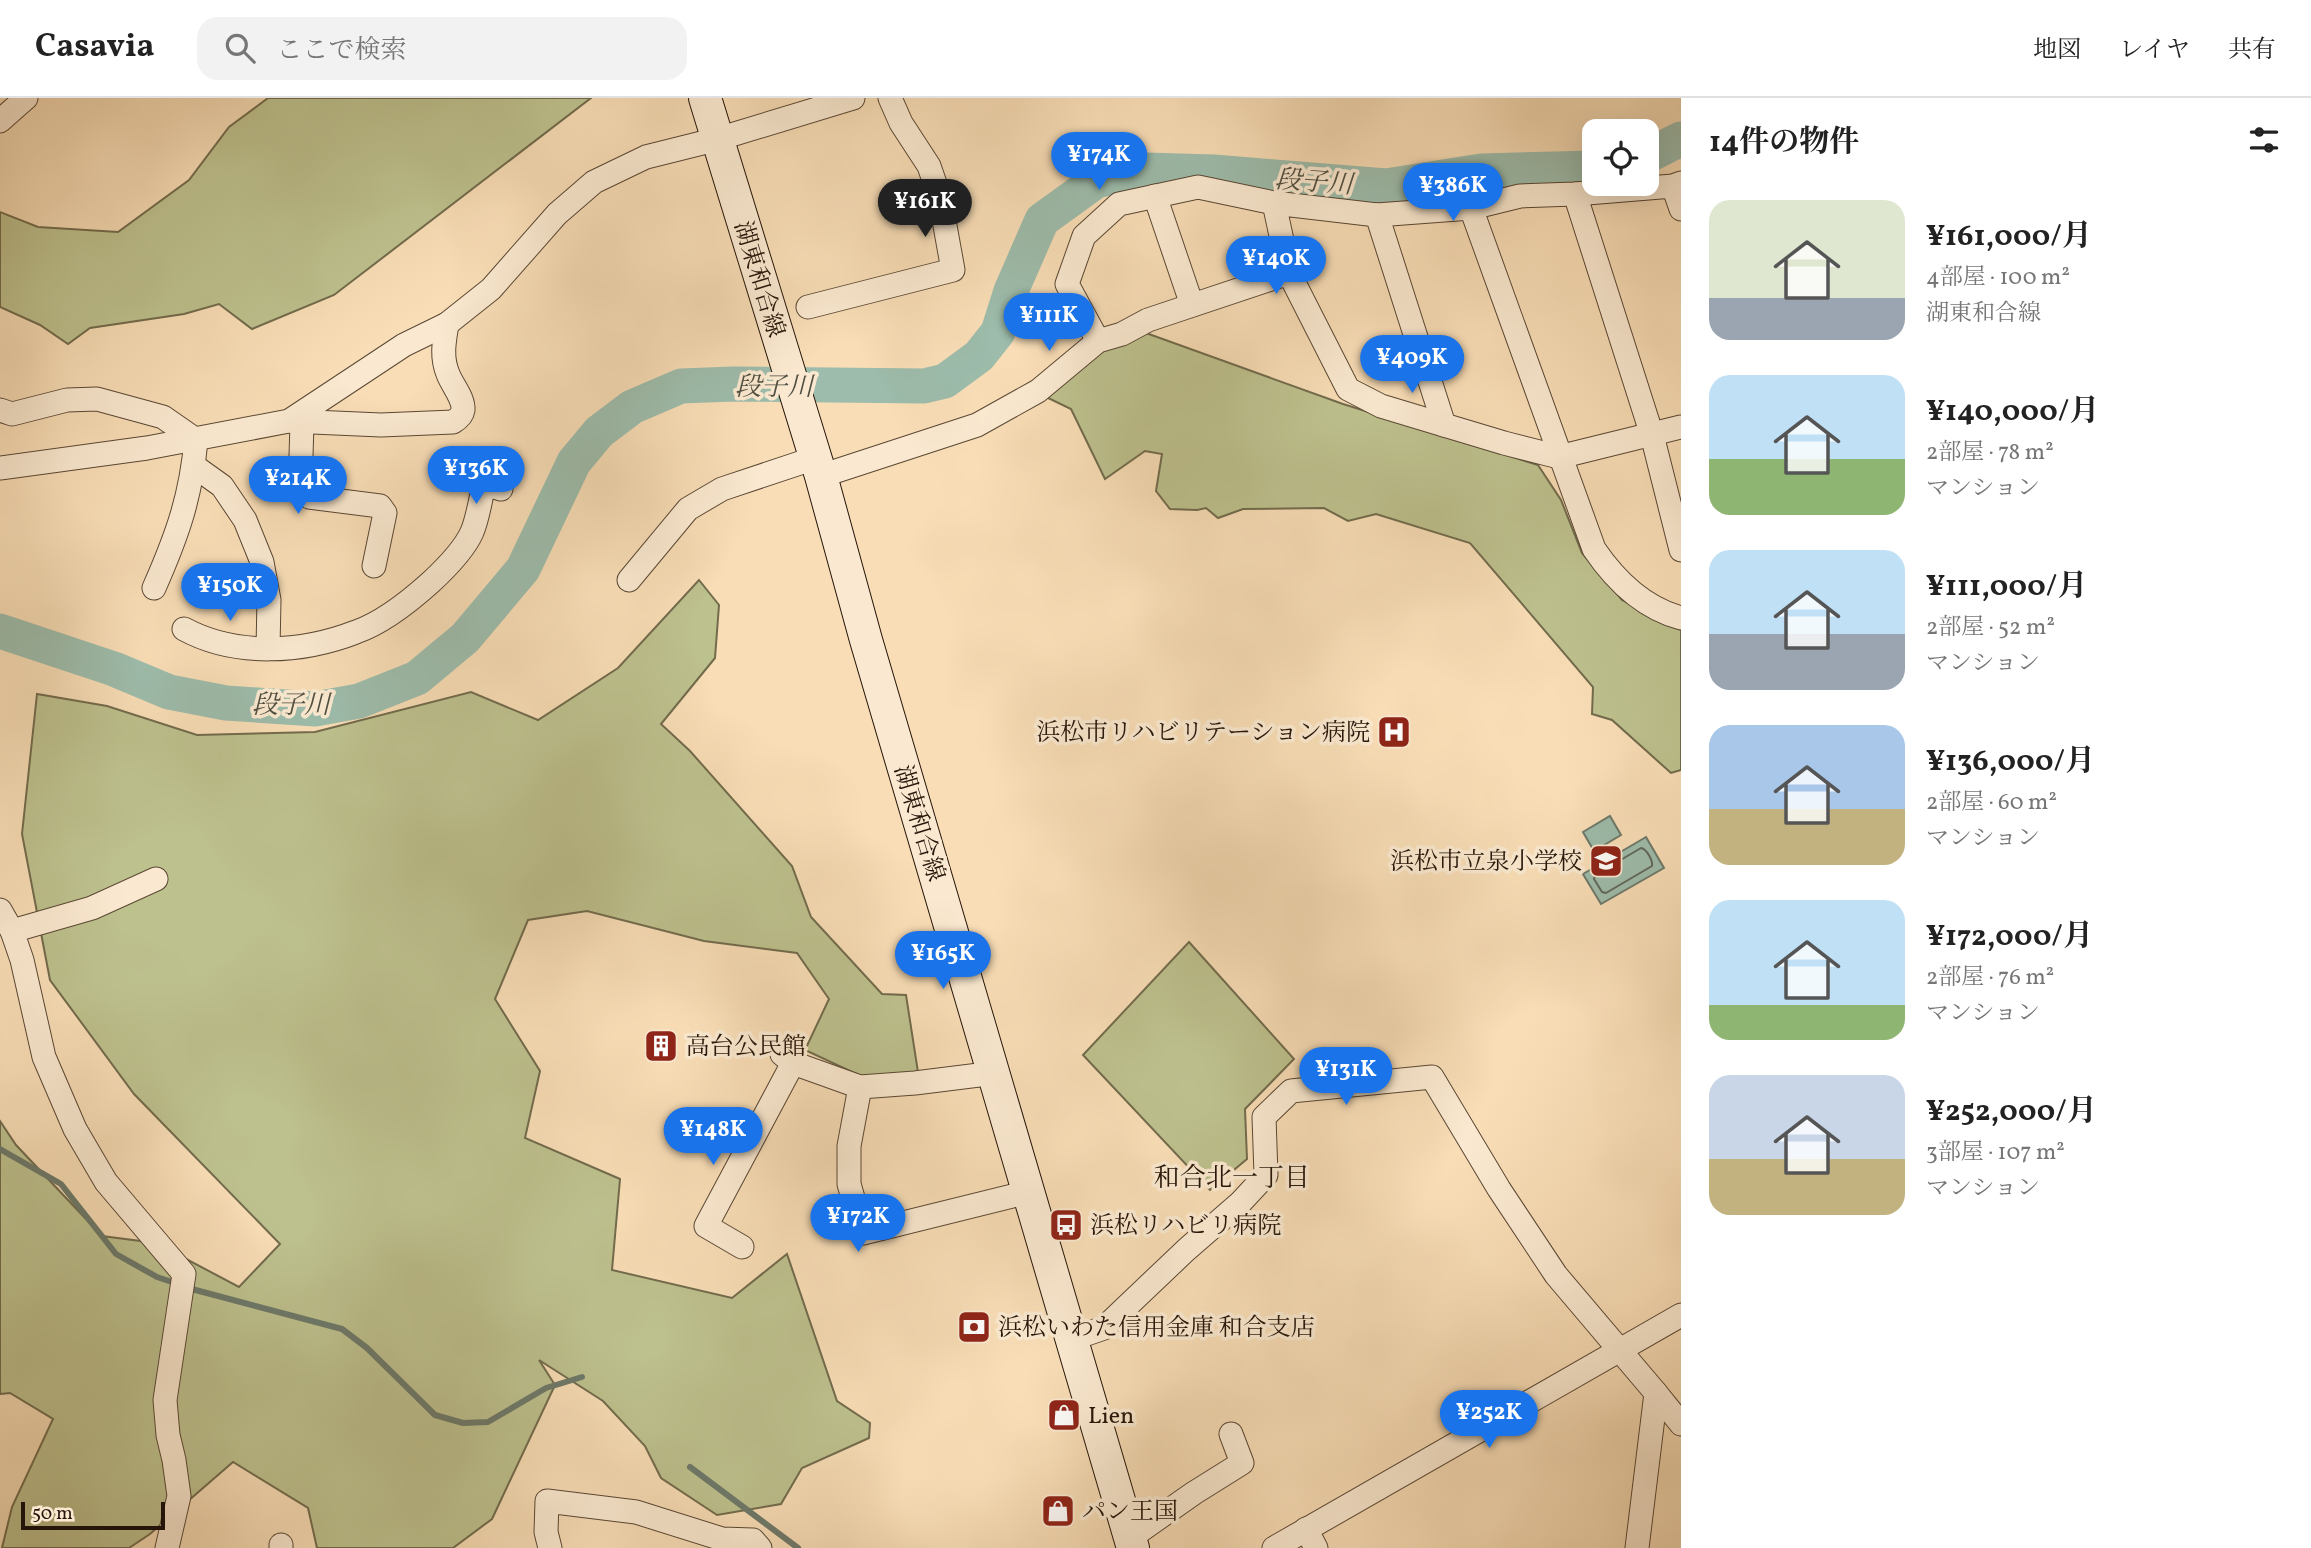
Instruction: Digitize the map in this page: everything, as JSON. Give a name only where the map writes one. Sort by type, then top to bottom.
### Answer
[{"type":"main road","name":"湖東和合線","points":[[705,98],[818,467],[866,639],[1132,1543]]},
{"type":"street","points":[[0,121],[26,98]]},
{"type":"street","points":[[295,422],[404,345],[447,324],[491,289],[557,215],[594,182],[646,157],[718,139],[853,98]]},
{"type":"street","points":[[808,307],[953,270],[940,198],[929,166],[901,123],[890,98]]},
{"type":"street","points":[[1098,341],[1067,285],[1084,236],[1119,204],[1198,187],[1274,203],[1377,215],[1471,208],[1520,196],[1575,194],[1677,184],[1681,209]]},
{"type":"street","points":[[1575,194],[1652,435],[1681,550]]},
{"type":"street","points":[[1155,196],[1192,305]]},
{"type":"street","points":[[1274,203],[1289,273],[1348,389],[1381,406],[1559,457],[1681,427]]},
{"type":"street","points":[[1471,208],[1594,549],[1606,567],[1635,595],[1664,613],[1681,618]]},
{"type":"street","points":[[1377,215],[1444,425]]},
{"type":"street","points":[[629,580],[688,509],[722,489],[818,467],[976,425],[1038,391],[1098,341],[1122,334],[1148,320],[1289,273]]},
{"type":"street","points":[[0,468],[196,440],[295,422],[381,425],[453,422],[460,418],[463,412],[447,372],[442,349],[447,324]]},
{"type":"street","points":[[0,410],[12,414],[67,400],[97,399],[163,417],[196,440]]},
{"type":"street","points":[[295,422],[300,489],[309,497],[380,506],[385,513],[374,566]]},
{"type":"street","points":[[154,588],[174,544],[187,504],[196,440]]},
{"type":"street","points":[[194,466],[222,485],[245,520],[262,562],[269,600],[268,648]]},
{"type":"street","points":[[184,629],[204,640],[236,647],[268,648],[314,646],[359,631],[412,599],[443,571],[471,534],[483,484]]},
{"type":"street","points":[[12,931],[92,908],[156,879]]},
{"type":"street","points":[[0,910],[12,931],[22,960],[44,1057],[75,1129],[106,1182],[183,1275],[165,1400],[179,1496],[167,1548]]},
{"type":"street","points":[[742,1247],[706,1226],[788,1058],[860,1087],[995,1073]]},
{"type":"street","points":[[1073,1339],[1104,1328],[1240,1203],[1266,1175],[1264,1117],[1291,1091],[1432,1076],[1499,1189],[1556,1275],[1681,1424]]},
{"type":"street","points":[[860,1087],[849,1146],[849,1184],[863,1233],[1029,1192]]},
{"type":"street","points":[[1274,1548],[1311,1539],[1681,1315]]},
{"type":"street","points":[[1637,1548],[1656,1393]]},
{"type":"street","points":[[1132,1543],[1194,1493],[1242,1463],[1231,1434]]},
{"type":"street","points":[[550,1548],[546,1532],[547,1501],[636,1512],[722,1539],[752,1540],[760,1548]]},
{"type":"green space","points":[[268,98],[591,98],[334,295],[252,329],[219,304],[184,314],[90,328],[68,344],[40,325],[0,307],[0,212],[38,227],[118,232],[189,180],[229,127]]},
{"type":"green space","points":[[1146,333],[1343,404],[1538,465],[1561,500],[1582,553],[1622,600],[1681,630],[1681,770],[1671,773],[1612,720],[1592,714],[1593,687],[1470,543],[1376,514],[1348,521],[1324,508],[1243,509],[1218,518],[1206,508],[1170,509],[1156,491],[1162,454],[1145,451],[1105,479],[1071,409],[1046,397],[1100,351]]},
{"type":"green space","points":[[699,580],[719,605],[715,658],[661,724],[690,751],[792,866],[811,917],[882,994],[906,995],[918,1072],[865,1078],[805,1050],[829,999],[797,953],[704,941],[587,911],[528,920],[495,999],[540,1071],[525,1138],[620,1179],[612,1270],[732,1298],[787,1254],[837,1401],[870,1423],[869,1438],[802,1468],[781,1504],[717,1515],[661,1478],[645,1446],[603,1401],[539,1360],[555,1385],[492,1519],[453,1548],[317,1548],[308,1508],[233,1462],[150,1534],[129,1548],[2,1548],[12,1507],[53,1419],[10,1393],[0,1394],[0,1121],[16,1145],[102,1236],[156,1243],[239,1287],[280,1244],[134,1094],[50,980],[22,834],[37,694],[107,706],[197,735],[315,732],[471,692],[538,720],[618,668]]},
{"type":"green space","points":[[1189,942],[1294,1059],[1245,1109],[1247,1159],[1210,1190],[1083,1055]]},
{"type":"water","points":[[1610,816],[1621,835],[1594,851],[1583,832]]},
{"type":"water","points":[[1646,837],[1664,868],[1601,904],[1583,874]]},
{"type":"waterway","name":"段子川","points":[[1659,150],[1681,139]]},
{"type":"waterway","name":"段子川","points":[[0,631],[114,669],[169,692],[226,703],[315,709],[359,701],[417,678],[465,638],[523,569],[574,462],[599,432],[632,407],[681,386],[924,386],[945,381],[979,356],[998,332],[1011,291],[1042,220],[1096,181],[1146,170],[1214,172],[1386,186],[1481,171],[1582,168]]},
{"type":"waterway","points":[[0,1149],[61,1184],[116,1254],[157,1277],[178,1284]]},
{"type":"waterway","points":[[188,1288],[342,1329],[367,1348],[435,1415],[463,1423],[488,1422],[546,1388],[582,1377]]},
{"type":"waterway","points":[[690,1467],[798,1548]]},
{"type":"place","name":"浜松市リハビリテーション病院","points":[[1394,732]]},
{"type":"place","name":"浜松市立泉小学校","points":[[1606,861]]},
{"type":"place","name":"高台公民館","points":[[661,1046]]},
{"type":"place","name":"浜松リハビリ病院","points":[[1066,1225]]},
{"type":"place","name":"浜松いわた信用金庫 和合支店","points":[[974,1327]]},
{"type":"place","name":"Lien","points":[[1064,1415]]},
{"type":"place","name":"パン王国","points":[[1058,1511]]},
{"type":"district","name":"和合北一丁目","points":[[1232,1177]]}]
